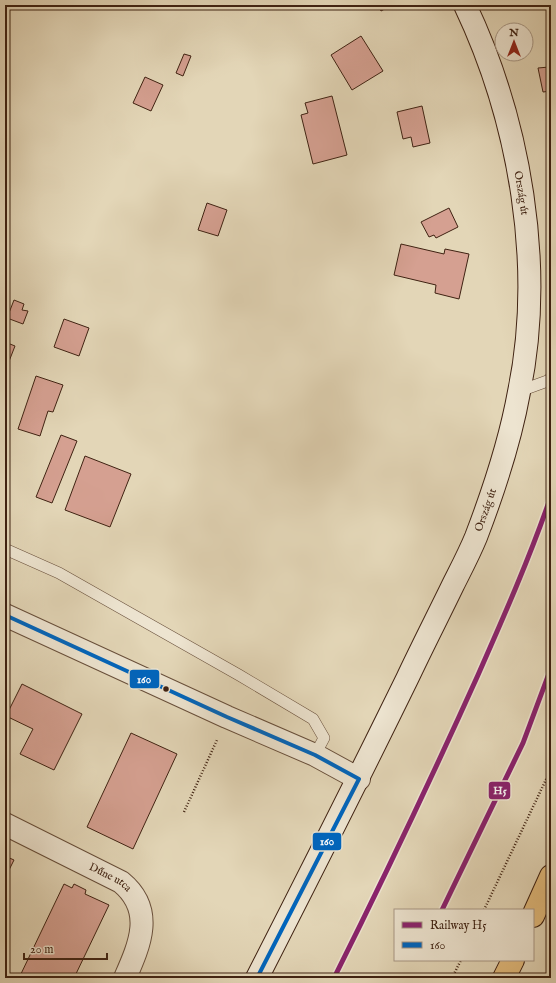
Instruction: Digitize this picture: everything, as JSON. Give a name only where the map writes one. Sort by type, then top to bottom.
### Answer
[{"type":"main road","name":"Ország út","points":[[257,978],[359,779],[475,540],[500,471],[520,391],[527,339],[530,298],[530,261],[522,190],[513,149],[492,72],[465,5]]},
{"type":"main road","points":[[5,615],[227,717],[315,755],[359,779]]},
{"type":"main road","name":"Dűne utca","points":[[5,824],[121,882],[130,889],[138,902],[140,910],[141,933],[139,944],[125,978]]},
{"type":"main road","points":[[534,914],[551,876]]},
{"type":"main road","points":[[504,978],[512,961]]},
{"type":"lane","points":[[520,391],[550,380],[551,377]]},
{"type":"lane","points":[[5,550],[59,573],[239,675],[313,719],[324,738],[315,755]]},
{"type":"path","points":[[184,812],[227,717]]},
{"type":"path","points":[[484,909],[551,769]]},
{"type":"path","points":[[452,978],[460,961]]},
{"type":"building","points":[[301,5],[310,5],[303,9]]},
{"type":"building","points":[[378,5],[392,5],[381,11]]},
{"type":"building","points":[[361,36],[383,71],[352,90],[331,55]]},
{"type":"building","points":[[184,54],[191,56],[183,76],[176,73]]},
{"type":"building","points":[[549,67],[551,91],[543,92],[538,68]]},
{"type":"building","points":[[145,77],[163,85],[151,111],[133,103]]},
{"type":"building","points":[[332,96],[347,155],[313,164],[301,115],[308,113],[305,103]]},
{"type":"building","points":[[422,106],[430,143],[413,147],[411,137],[403,139],[397,112]]},
{"type":"building","points":[[207,203],[227,210],[218,236],[198,230]]},
{"type":"building","points":[[449,208],[458,227],[436,238],[434,235],[429,237],[421,222]]},
{"type":"building","points":[[401,244],[444,254],[445,249],[469,254],[459,299],[435,293],[436,285],[394,275]]},
{"type":"building","points":[[14,300],[24,304],[22,310],[28,311],[23,324],[7,318]]},
{"type":"building","points":[[64,319],[89,328],[79,356],[54,347]]},
{"type":"building","points":[[5,342],[15,346],[6,369],[5,368]]},
{"type":"building","points":[[36,376],[63,385],[53,412],[48,411],[40,436],[18,429]]},
{"type":"building","points":[[61,435],[77,441],[52,503],[36,497]]},
{"type":"building","points":[[85,456],[131,474],[110,527],[65,510]]},
{"type":"building","points":[[22,684],[82,714],[54,770],[20,754],[33,729],[6,716]]},
{"type":"building","points":[[131,733],[177,754],[133,849],[87,827]]},
{"type":"building","points":[[5,856],[14,860],[5,878]]},
{"type":"building","points":[[64,884],[72,888],[74,884],[86,890],[85,894],[109,905],[74,978],[19,978]]},
{"type":"rail line","name":"H5","points":[[334,978],[408,827],[478,675],[526,564],[551,496]]},
{"type":"rail line","name":"H5","points":[[442,909],[523,743],[551,668]]},
{"type":"transit line","name":"160","points":[[5,615],[227,717],[315,755],[359,779],[257,978]]}]
